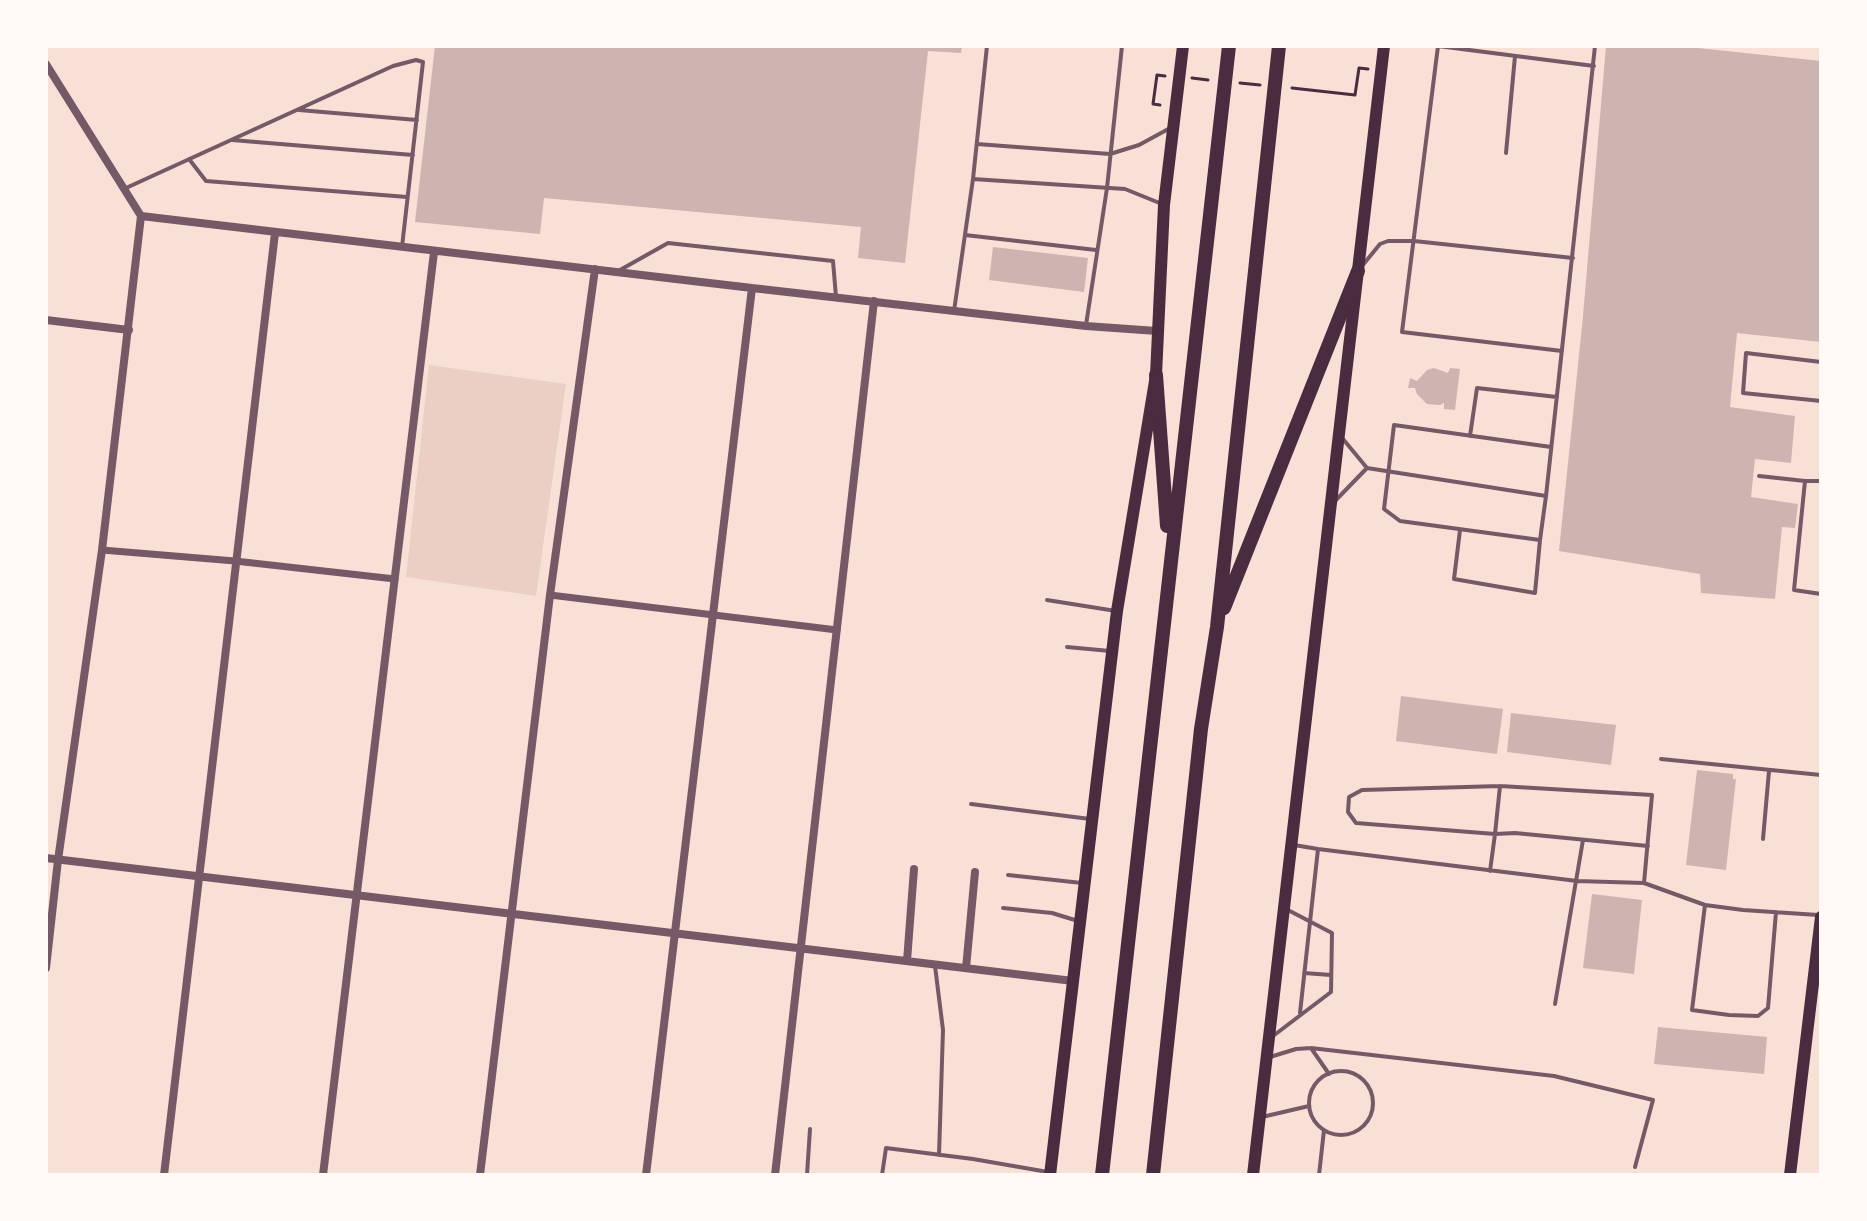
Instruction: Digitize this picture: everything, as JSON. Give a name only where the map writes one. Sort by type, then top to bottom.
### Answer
[{"type":"highway","points":[[1102,1175],[1229,46]]},
{"type":"highway","points":[[1153,1175],[1201,729],[1217,627],[1279,46]]},
{"type":"highway","points":[[1217,627],[1358,271]]},
{"type":"highway","points":[[1156,375],[1170,558]]},
{"type":"main road","points":[[1051,1174],[1117,611],[1156,375],[1164,205],[1183,46]]},
{"type":"main road","points":[[1253,1175],[1384,46]]},
{"type":"main road","points":[[1790,1175],[1821,916]]},
{"type":"street","points":[[46,64],[141,216],[102,550],[58,860],[46,968]]},
{"type":"street","points":[[141,216],[1086,326],[1157,331]]},
{"type":"street","points":[[164,1175],[275,233]]},
{"type":"street","points":[[323,1175],[434,252]]},
{"type":"street","points":[[480,1175],[550,595],[595,269]]},
{"type":"street","points":[[646,1175],[752,288]]},
{"type":"street","points":[[775,1175],[874,301]]},
{"type":"street","points":[[46,320],[129,330]]},
{"type":"street","points":[[102,550],[395,579]]},
{"type":"street","points":[[550,595],[837,630]]},
{"type":"street","points":[[46,858],[1073,981]]},
{"type":"street","points":[[907,961],[914,869]]},
{"type":"street","points":[[966,968],[975,872]]},
{"type":"lane","points":[[954,311],[973,179],[987,46]]},
{"type":"lane","points":[[1086,326],[1107,188],[1122,46]]},
{"type":"lane","points":[[1562,351],[1402,332],[1437,46],[1594,66]]},
{"type":"lane","points":[[1460,530],[1454,579],[1535,593],[1595,46]]},
{"type":"lane","points":[[1506,153],[1515,56]]},
{"type":"lane","points":[[123,189],[393,66],[416,60],[423,62],[402,248]]},
{"type":"lane","points":[[297,110],[417,120]]},
{"type":"lane","points":[[977,144],[1110,154],[1139,145],[1174,126]]},
{"type":"lane","points":[[231,140],[413,155]]},
{"type":"lane","points":[[189,159],[206,181],[408,197]]},
{"type":"lane","points":[[973,179],[1125,189],[1164,205]]},
{"type":"lane","points":[[965,235],[1096,250]]},
{"type":"lane","points":[[1358,271],[1380,244],[1388,241],[1573,258]]},
{"type":"lane","points":[[618,271],[668,243],[833,261],[836,297]]},
{"type":"lane","points":[[1821,362],[1746,353],[1743,393],[1821,401]]},
{"type":"lane","points":[[1470,436],[1477,388],[1557,397]]},
{"type":"lane","points":[[1540,540],[1400,521],[1384,509],[1388,471],[1394,425],[1551,447]]},
{"type":"lane","points":[[1339,434],[1367,468],[1546,496]]},
{"type":"lane","points":[[1330,505],[1367,468]]},
{"type":"lane","points":[[1759,476],[1821,481]]},
{"type":"lane","points":[[1805,481],[1794,590],[1821,594]]},
{"type":"lane","points":[[1047,600],[1117,611]]},
{"type":"lane","points":[[1067,647],[1112,651]]},
{"type":"lane","points":[[1661,759],[1821,775]]},
{"type":"lane","points":[[1763,839],[1769,771]]},
{"type":"lane","points":[[1490,871],[1500,786]]},
{"type":"lane","points":[[1644,883],[1648,846],[1652,795],[1500,786],[1362,790],[1349,797],[1348,812],[1356,823],[1515,833],[1648,846]]},
{"type":"lane","points":[[971,804],[1092,819]]},
{"type":"lane","points":[[1555,1004],[1583,840]]},
{"type":"lane","points":[[1291,844],[1577,881],[1644,883],[1705,905],[1821,916]]},
{"type":"lane","points":[[1300,1013],[1318,849]]},
{"type":"lane","points":[[1008,875],[1085,883]]},
{"type":"lane","points":[[1705,905],[1692,1010],[1729,1015],[1758,1016],[1768,1008],[1776,912]]},
{"type":"lane","points":[[1268,1040],[1331,992],[1332,933],[1284,907]]},
{"type":"lane","points":[[1003,908],[1052,913],[1080,921]]},
{"type":"lane","points":[[935,965],[943,1030],[939,1155]]},
{"type":"lane","points":[[1304,973],[1331,975]]},
{"type":"lane","points":[[1311,1048],[1329,1074]]},
{"type":"lane","points":[[1266,1059],[1296,1049],[1311,1048],[1554,1076],[1653,1100],[1635,1167]]},
{"type":"lane","points":[[1341,1071],[1354,1074],[1367,1084],[1373,1102],[1368,1121],[1353,1133],[1333,1134],[1324,1130],[1317,1124],[1309,1106],[1314,1086],[1329,1074],[1341,1071]]},
{"type":"lane","points":[[1259,1117],[1309,1106]]},
{"type":"lane","points":[[807,1175],[810,1129]]},
{"type":"lane","points":[[1319,1175],[1324,1130]]},
{"type":"lane","points":[[882,1175],[886,1148],[1051,1174]]},
{"type":"path","points":[[1279,87],[1355,95],[1359,68]]},
{"type":"path","points":[[1153,104],[1157,75],[1173,76]]},
{"type":"path","points":[[1188,78],[1218,81]]},
{"type":"path","points":[[1234,83],[1264,86]]},
{"type":"shaded area","points":[[429,365],[566,384],[536,596],[406,577]]},
{"type":"building","points":[[435,46],[962,46],[961,53],[928,51],[905,263],[858,258],[861,227],[544,198],[540,234],[415,222]]},
{"type":"building","points":[[1606,46],[1679,46],[1821,61],[1821,342],[1737,333],[1730,407],[1795,416],[1791,463],[1755,459],[1751,497],[1798,504],[1795,528],[1782,527],[1775,599],[1701,593],[1700,574],[1559,551]]},
{"type":"building","points":[[993,247],[1088,258],[1084,292],[989,280]]},
{"type":"building","points":[[1434,368],[1448,373],[1450,368],[1460,369],[1455,410],[1444,409],[1444,403],[1427,404],[1415,388],[1408,388],[1410,378],[1417,381],[1427,370]]},
{"type":"building","points":[[1401,696],[1503,709],[1497,754],[1396,741]]},
{"type":"building","points":[[1511,713],[1616,725],[1611,765],[1507,752]]},
{"type":"building","points":[[1697,770],[1733,774],[1733,779],[1736,779],[1726,870],[1686,865]]},
{"type":"building","points":[[1592,894],[1642,900],[1634,974],[1583,968]]},
{"type":"building","points":[[1658,1027],[1767,1037],[1764,1074],[1654,1064]]}]
